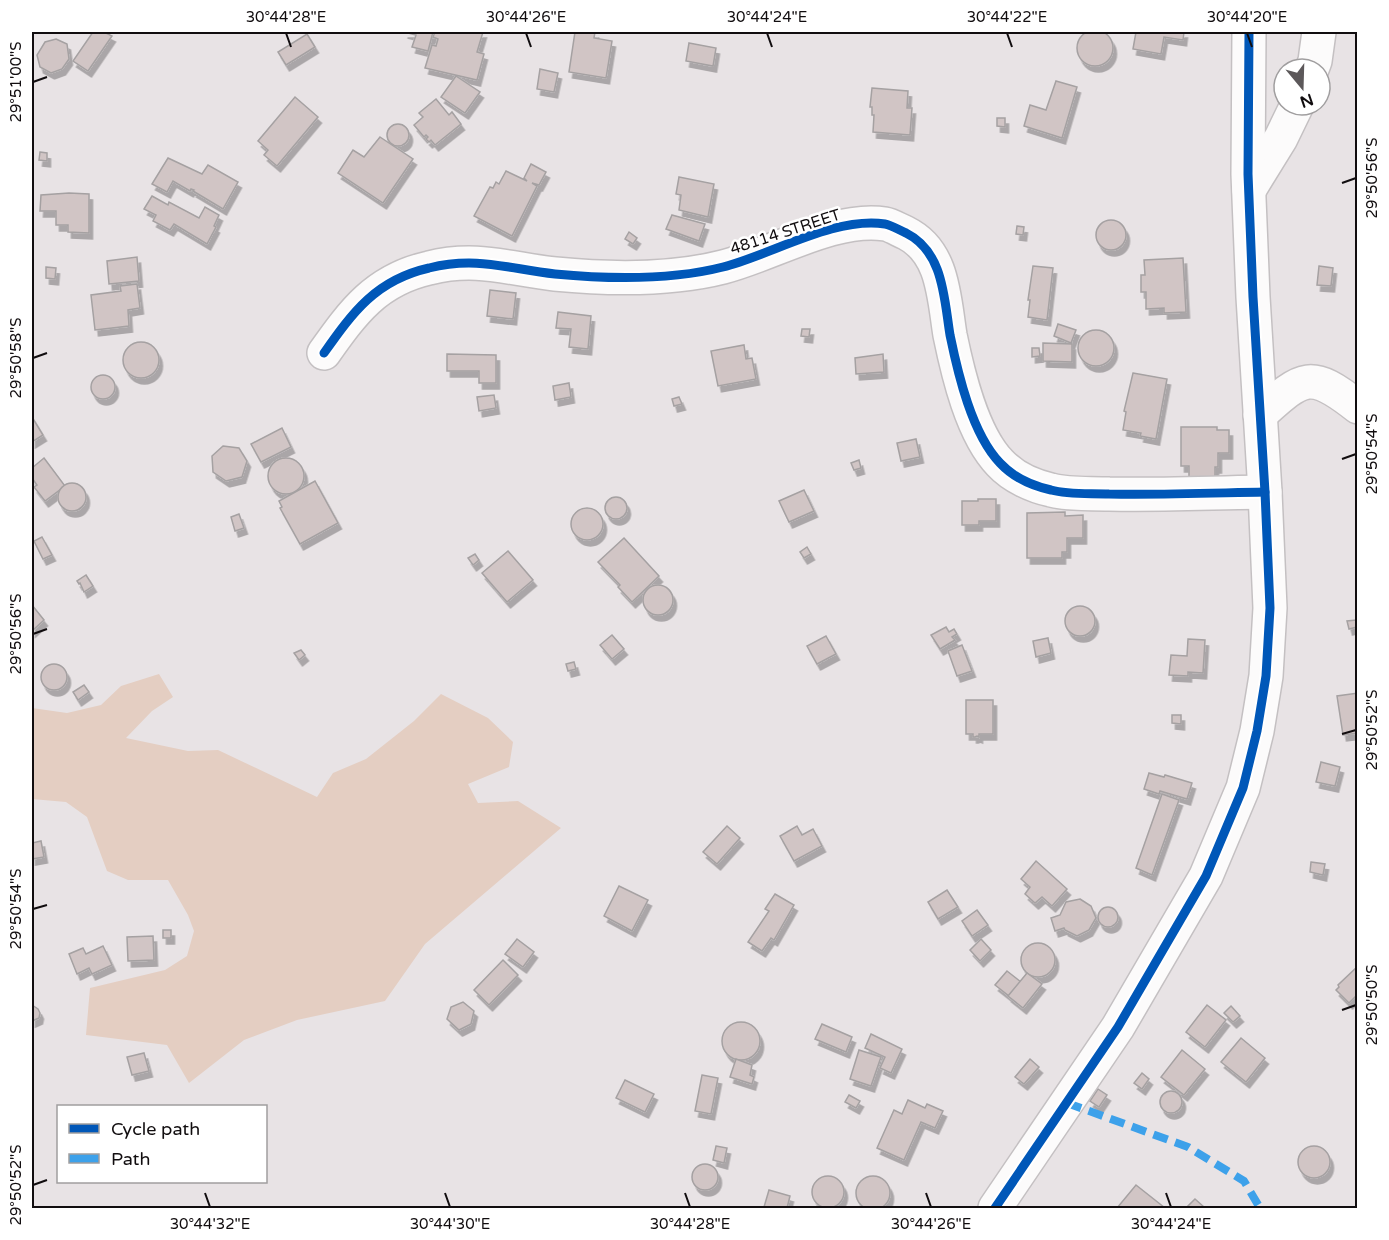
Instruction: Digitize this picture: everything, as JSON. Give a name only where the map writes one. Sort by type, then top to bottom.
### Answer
[{"type":"street","points":[[994,1209],[1118,1027],[1206,876],[1243,788],[1257,731],[1266,676],[1270,608],[1266,492],[1252,297],[1248,190],[1249,32]]},
{"type":"street","points":[[1316,57],[1319,32]]},
{"type":"street","points":[[1248,190],[1281,138],[1291,117]]},
{"type":"street","name":"48114 STREET","points":[[324,353],[364,301],[395,279],[428,268],[464,262],[501,264],[578,275],[626,277],[682,273],[723,267],[831,229],[858,224],[886,224],[910,235],[925,249],[937,267],[944,286],[950,336],[967,400],[985,444],[1001,465],[1026,482],[1053,491],[1138,495],[1266,492]]},
{"type":"street","points":[[1260,415],[1283,393],[1301,382],[1320,382],[1339,392],[1358,407]]},
{"type":"shaded area","points":[[159,674],[173,697],[152,711],[126,738],[188,751],[218,750],[317,797],[333,773],[366,759],[414,721],[441,694],[488,718],[513,742],[509,767],[468,784],[478,803],[518,801],[561,828],[425,944],[385,1001],[297,1020],[244,1040],[189,1083],[167,1045],[86,1035],[90,988],[165,970],[187,956],[194,931],[188,915],[168,880],[128,880],[107,871],[87,817],[66,802],[32,799],[32,708],[67,713],[101,705],[121,686]]},
{"type":"building","points":[[1095,30],[1107,36],[1113,48],[1107,60],[1095,66],[1083,60],[1077,48],[1083,36]]},
{"type":"building","points":[[93,32],[104,32],[112,36],[88,71],[73,61]]},
{"type":"building","points":[[404,32],[433,32],[428,51],[412,47],[416,35]]},
{"type":"building","points":[[435,32],[483,32],[477,52],[484,54],[477,80],[425,68],[432,45],[436,46],[438,39],[433,37]]},
{"type":"building","points":[[575,32],[595,32],[594,38],[612,41],[606,78],[569,72]]},
{"type":"building","points":[[1136,32],[1184,32],[1183,40],[1164,37],[1161,54],[1133,49]]},
{"type":"building","points":[[307,34],[315,47],[286,65],[278,52]]},
{"type":"building","points":[[56,39],[67,44],[69,59],[62,69],[51,73],[40,67],[37,55],[45,42]]},
{"type":"building","points":[[689,43],[716,48],[713,66],[686,61]]},
{"type":"building","points":[[540,69],[558,73],[554,92],[537,89]]},
{"type":"building","points":[[456,76],[480,92],[465,113],[441,97]]},
{"type":"building","points":[[1056,81],[1077,87],[1062,138],[1024,126],[1030,105],[1046,110]]},
{"type":"building","points":[[872,88],[908,91],[907,108],[912,108],[910,135],[873,132],[874,115],[870,107]]},
{"type":"building","points":[[295,97],[318,117],[277,166],[264,155],[268,150],[258,141]]},
{"type":"building","points":[[436,99],[449,115],[452,112],[461,124],[435,145],[431,140],[429,142],[426,139],[428,137],[426,135],[424,137],[414,125],[423,117],[419,113]]},
{"type":"building","points":[[997,118],[1005,118],[1005,127],[997,126]]},
{"type":"building","points":[[398,124],[406,127],[409,135],[406,143],[398,146],[390,143],[387,135],[390,127]]},
{"type":"building","points":[[380,137],[413,159],[383,203],[338,173],[353,150],[364,157]]},
{"type":"building","points":[[40,152],[47,153],[47,161],[39,160]]},
{"type":"building","points":[[168,158],[202,174],[208,165],[238,182],[223,209],[194,190],[190,191],[173,181],[167,192],[152,184]]},
{"type":"building","points":[[531,164],[546,172],[539,185],[532,183],[537,186],[512,236],[474,216],[490,187],[493,188],[496,182],[499,184],[506,171],[527,181],[524,178]]},
{"type":"building","points":[[679,177],[714,184],[708,217],[679,210],[681,195],[676,194]]},
{"type":"building","points":[[89,194],[89,233],[68,232],[68,225],[56,225],[56,211],[40,211],[41,195]]},
{"type":"building","points":[[152,196],[199,218],[205,207],[219,215],[214,226],[216,227],[207,244],[174,224],[170,230],[153,221],[156,215],[144,209]]},
{"type":"building","points":[[672,215],[705,224],[699,241],[666,229]]},
{"type":"building","points":[[1111,220],[1122,224],[1126,235],[1122,246],[1111,250],[1100,246],[1096,235],[1100,224]]},
{"type":"building","points":[[1017,226],[1024,227],[1023,235],[1016,234]]},
{"type":"building","points":[[629,232],[637,238],[633,244],[625,239]]},
{"type":"building","points":[[137,257],[139,281],[109,284],[107,261]]},
{"type":"building","points":[[1183,258],[1186,312],[1164,313],[1164,308],[1146,309],[1146,292],[1141,292],[1141,275],[1145,275],[1144,260]]},
{"type":"building","points":[[1033,266],[1053,268],[1047,320],[1028,317]]},
{"type":"building","points":[[1319,266],[1333,268],[1331,286],[1317,285]]},
{"type":"building","points":[[46,267],[56,268],[55,279],[46,278]]},
{"type":"building","points":[[137,284],[140,308],[128,310],[129,326],[95,330],[91,295],[121,291],[120,286]]},
{"type":"building","points":[[490,290],[516,293],[513,319],[487,316]]},
{"type":"building","points":[[558,312],[591,316],[588,349],[569,347],[571,329],[556,328]]},
{"type":"building","points":[[1058,324],[1076,330],[1071,343],[1054,336]]},
{"type":"building","points":[[802,329],[810,329],[809,337],[801,336]]},
{"type":"building","points":[[1096,330],[1109,335],[1114,348],[1109,361],[1096,366],[1083,361],[1078,348],[1083,335]]},
{"type":"building","points":[[141,342],[154,347],[159,360],[154,373],[141,378],[128,373],[123,360],[128,347]]},
{"type":"building","points":[[1043,343],[1072,344],[1072,362],[1043,361]]},
{"type":"building","points":[[744,345],[746,359],[752,358],[756,379],[718,386],[711,351]]},
{"type":"building","points":[[1032,348],[1039,348],[1040,356],[1032,357]]},
{"type":"building","points":[[447,354],[496,355],[496,383],[479,383],[479,371],[447,371]]},
{"type":"building","points":[[883,354],[884,372],[856,374],[855,358]]},
{"type":"building","points":[[1133,373],[1167,379],[1156,439],[1140,436],[1141,433],[1123,430],[1126,412],[1124,411]]},
{"type":"building","points":[[103,375],[112,378],[115,387],[112,396],[103,399],[94,396],[91,387],[94,378]]},
{"type":"building","points":[[569,383],[571,397],[555,400],[553,386]]},
{"type":"building","points":[[494,395],[496,408],[479,411],[477,397]]},
{"type":"building","points":[[679,397],[682,404],[674,406],[672,399]]},
{"type":"building","points":[[32,417],[43,435],[32,442]]},
{"type":"building","points":[[1181,427],[1217,427],[1217,430],[1229,430],[1229,453],[1218,453],[1215,480],[1189,480],[1189,466],[1181,466]]},
{"type":"building","points":[[282,428],[291,447],[261,462],[251,444]]},
{"type":"building","points":[[916,439],[920,457],[901,461],[897,443]]},
{"type":"building","points":[[223,446],[239,448],[247,461],[242,477],[226,481],[213,472],[212,456]]},
{"type":"building","points":[[44,458],[65,486],[45,501],[34,487],[37,485],[32,478],[32,468]]},
{"type":"building","points":[[286,458],[299,463],[304,476],[299,489],[286,494],[273,489],[268,476],[273,463]]},
{"type":"building","points":[[859,460],[861,468],[854,470],[851,463]]},
{"type":"building","points":[[315,481],[338,523],[300,544],[280,508],[282,507],[279,501]]},
{"type":"building","points":[[72,483],[82,487],[86,497],[82,507],[72,511],[62,507],[58,497],[62,487]]},
{"type":"building","points":[[804,490],[814,511],[789,522],[779,501]]},
{"type":"building","points":[[616,497],[624,500],[627,508],[624,516],[616,519],[608,516],[605,508],[608,500]]},
{"type":"building","points":[[978,499],[996,499],[996,521],[979,521],[979,525],[962,525],[962,501],[978,501]]},
{"type":"building","points":[[587,508],[598,513],[603,524],[598,535],[587,540],[576,535],[571,524],[576,513]]},
{"type":"building","points":[[1065,512],[1065,516],[1083,515],[1083,538],[1067,538],[1067,552],[1062,552],[1062,558],[1027,558],[1027,513]]},
{"type":"building","points":[[239,514],[244,528],[235,531],[231,517]]},
{"type":"building","points":[[42,537],[52,555],[43,559],[34,541]]},
{"type":"building","points":[[624,538],[659,576],[632,602],[618,587],[620,585],[598,562]]},
{"type":"building","points":[[807,547],[811,554],[804,558],[800,552]]},
{"type":"building","points":[[508,551],[533,580],[507,602],[482,573]]},
{"type":"building","points":[[475,554],[479,560],[473,565],[468,558]]},
{"type":"building","points":[[86,575],[93,586],[84,592],[77,581]]},
{"type":"building","points":[[658,585],[669,589],[673,600],[669,611],[658,615],[647,611],[643,600],[647,589]]},
{"type":"building","points":[[32,605],[44,620],[32,631]]},
{"type":"building","points":[[1080,606],[1090,611],[1095,621],[1090,631],[1080,636],[1070,631],[1065,621],[1070,611]]},
{"type":"building","points":[[1356,620],[1357,627],[1349,629],[1347,621]]},
{"type":"building","points":[[946,627],[949,632],[954,629],[957,634],[952,637],[955,640],[940,649],[931,635]]},
{"type":"building","points":[[612,635],[624,649],[612,659],[600,645]]},
{"type":"building","points":[[826,636],[836,654],[817,664],[807,646]]},
{"type":"building","points":[[1048,638],[1051,653],[1036,657],[1033,641]]},
{"type":"building","points":[[1188,639],[1205,640],[1203,673],[1188,672],[1188,676],[1169,675],[1171,655],[1187,656]]},
{"type":"building","points":[[962,645],[972,671],[957,676],[948,651]]},
{"type":"building","points":[[301,650],[305,655],[299,660],[294,653]]},
{"type":"building","points":[[574,662],[576,669],[568,671],[566,664]]},
{"type":"building","points":[[54,664],[63,668],[67,677],[63,686],[54,690],[45,686],[41,677],[45,668]]},
{"type":"building","points":[[84,685],[89,692],[78,700],[73,692]]},
{"type":"building","points":[[1358,693],[1358,733],[1343,735],[1337,696]]},
{"type":"building","points":[[966,700],[993,700],[993,734],[979,734],[979,737],[973,737],[973,734],[966,734]]},
{"type":"building","points":[[1172,715],[1181,715],[1181,724],[1172,723]]},
{"type":"building","points":[[1321,762],[1340,767],[1335,786],[1316,782]]},
{"type":"building","points":[[1149,773],[1192,783],[1187,799],[1144,789]]},
{"type":"building","points":[[1162,794],[1179,800],[1152,875],[1136,868]]},
{"type":"building","points":[[727,826],[740,838],[717,864],[703,852]]},
{"type":"building","points":[[797,826],[802,835],[813,829],[822,846],[794,861],[780,836]]},
{"type":"building","points":[[41,841],[44,857],[32,859],[32,843]]},
{"type":"building","points":[[1036,861],[1067,889],[1052,906],[1042,897],[1035,903],[1025,894],[1030,887],[1021,879]]},
{"type":"building","points":[[1311,862],[1325,864],[1323,875],[1310,872]]},
{"type":"building","points":[[619,886],[648,900],[632,931],[604,916]]},
{"type":"building","points":[[947,890],[958,907],[938,919],[928,902]]},
{"type":"building","points":[[775,894],[794,905],[774,940],[771,938],[762,951],[748,942],[769,911],[765,909]]},
{"type":"building","points":[[1080,899],[1091,906],[1096,918],[1089,930],[1077,936],[1064,928],[1055,931],[1051,918],[1060,915],[1066,902]]},
{"type":"building","points":[[1108,907],[1115,910],[1118,917],[1115,924],[1108,927],[1101,924],[1098,917],[1101,910]]},
{"type":"building","points":[[977,910],[988,925],[972,936],[962,921]]},
{"type":"building","points":[[163,930],[171,930],[171,938],[163,938]]},
{"type":"building","points":[[153,936],[154,960],[128,961],[127,937]]},
{"type":"building","points":[[517,939],[534,952],[523,967],[505,954]]},
{"type":"building","points":[[981,939],[991,950],[980,961],[970,950]]},
{"type":"building","points":[[1038,943],[1050,948],[1055,960],[1050,972],[1038,977],[1026,972],[1021,960],[1026,948]]},
{"type":"building","points":[[103,946],[112,965],[92,974],[89,968],[77,974],[69,954],[83,948],[86,954]]},
{"type":"building","points":[[503,960],[518,975],[489,1005],[474,990]]},
{"type":"building","points":[[1358,966],[1358,994],[1349,1003],[1336,990],[1338,985]]},
{"type":"building","points":[[1007,971],[1021,982],[1009,996],[995,985]]},
{"type":"building","points":[[1027,973],[1042,984],[1023,1008],[1008,996]]},
{"type":"building","points":[[463,1002],[474,1011],[471,1024],[459,1030],[447,1019],[451,1007]]},
{"type":"building","points":[[32,1005],[40,1013],[39,1018],[32,1021]]},
{"type":"building","points":[[1207,1005],[1226,1020],[1205,1047],[1186,1032]]},
{"type":"building","points":[[1231,1006],[1240,1016],[1233,1022],[1224,1013]]},
{"type":"building","points":[[741,1022],[754,1028],[760,1041],[754,1054],[741,1060],[728,1054],[722,1041],[728,1028]]},
{"type":"building","points":[[822,1024],[852,1037],[846,1052],[815,1039]]},
{"type":"building","points":[[871,1034],[902,1049],[891,1073],[880,1068],[885,1057],[865,1048]]},
{"type":"building","points":[[1241,1038],[1265,1058],[1246,1082],[1221,1062]]},
{"type":"building","points":[[859,1050],[881,1057],[871,1086],[850,1079]]},
{"type":"building","points":[[1182,1050],[1205,1069],[1184,1095],[1161,1077]]},
{"type":"building","points":[[144,1053],[149,1071],[132,1075],[127,1057]]},
{"type":"building","points":[[736,1059],[752,1065],[750,1075],[754,1077],[752,1084],[730,1077]]},
{"type":"building","points":[[1030,1059],[1039,1067],[1024,1084],[1015,1077]]},
{"type":"building","points":[[1142,1073],[1149,1079],[1142,1089],[1134,1083]]},
{"type":"building","points":[[702,1075],[718,1078],[711,1114],[695,1111]]},
{"type":"building","points":[[625,1080],[654,1094],[645,1112],[616,1098]]},
{"type":"building","points":[[1098,1089],[1107,1095],[1099,1107],[1090,1101]]},
{"type":"building","points":[[1171,1091],[1181,1098],[1182,1102],[1175,1112],[1171,1113],[1161,1106],[1160,1102],[1167,1092]]},
{"type":"building","points":[[849,1095],[860,1101],[856,1108],[845,1102]]},
{"type":"building","points":[[908,1100],[925,1108],[927,1104],[943,1111],[935,1128],[921,1122],[904,1160],[877,1148],[894,1110],[902,1114]]},
{"type":"building","points":[[716,1146],[727,1148],[724,1163],[713,1160]]},
{"type":"building","points":[[1314,1146],[1325,1151],[1330,1162],[1325,1173],[1314,1178],[1303,1173],[1298,1162],[1303,1151]]},
{"type":"building","points":[[705,1164],[714,1168],[718,1177],[714,1186],[705,1190],[696,1186],[692,1177],[696,1168]]},
{"type":"building","points":[[828,1176],[839,1181],[844,1192],[839,1203],[828,1208],[817,1203],[812,1192],[817,1181]]},
{"type":"building","points":[[873,1176],[885,1181],[890,1193],[885,1205],[873,1210],[861,1205],[856,1193],[861,1181]]},
{"type":"building","points":[[1136,1185],[1165,1208],[1117,1208]]},
{"type":"building","points":[[769,1190],[790,1196],[787,1208],[764,1207]]},
{"type":"building","points":[[1195,1199],[1204,1207],[1191,1208],[1188,1206]]},
{"type":"marked path","points":[[1067,1103],[1188,1147],[1244,1181],[1260,1208]]},
{"type":"cycle path","points":[[995,1208],[1118,1027],[1206,876],[1243,788],[1257,731],[1266,676],[1270,608],[1248,174],[1249,32]]},
{"type":"cycle path","points":[[324,353],[356,311],[380,289],[410,273],[429,268],[478,263],[555,274],[596,277],[683,274],[723,267],[824,231],[866,223],[885,224],[919,241],[935,264],[943,292],[953,351],[974,420],[990,451],[1011,473],[1037,486],[1058,492],[1148,494],[1265,492]]}]
